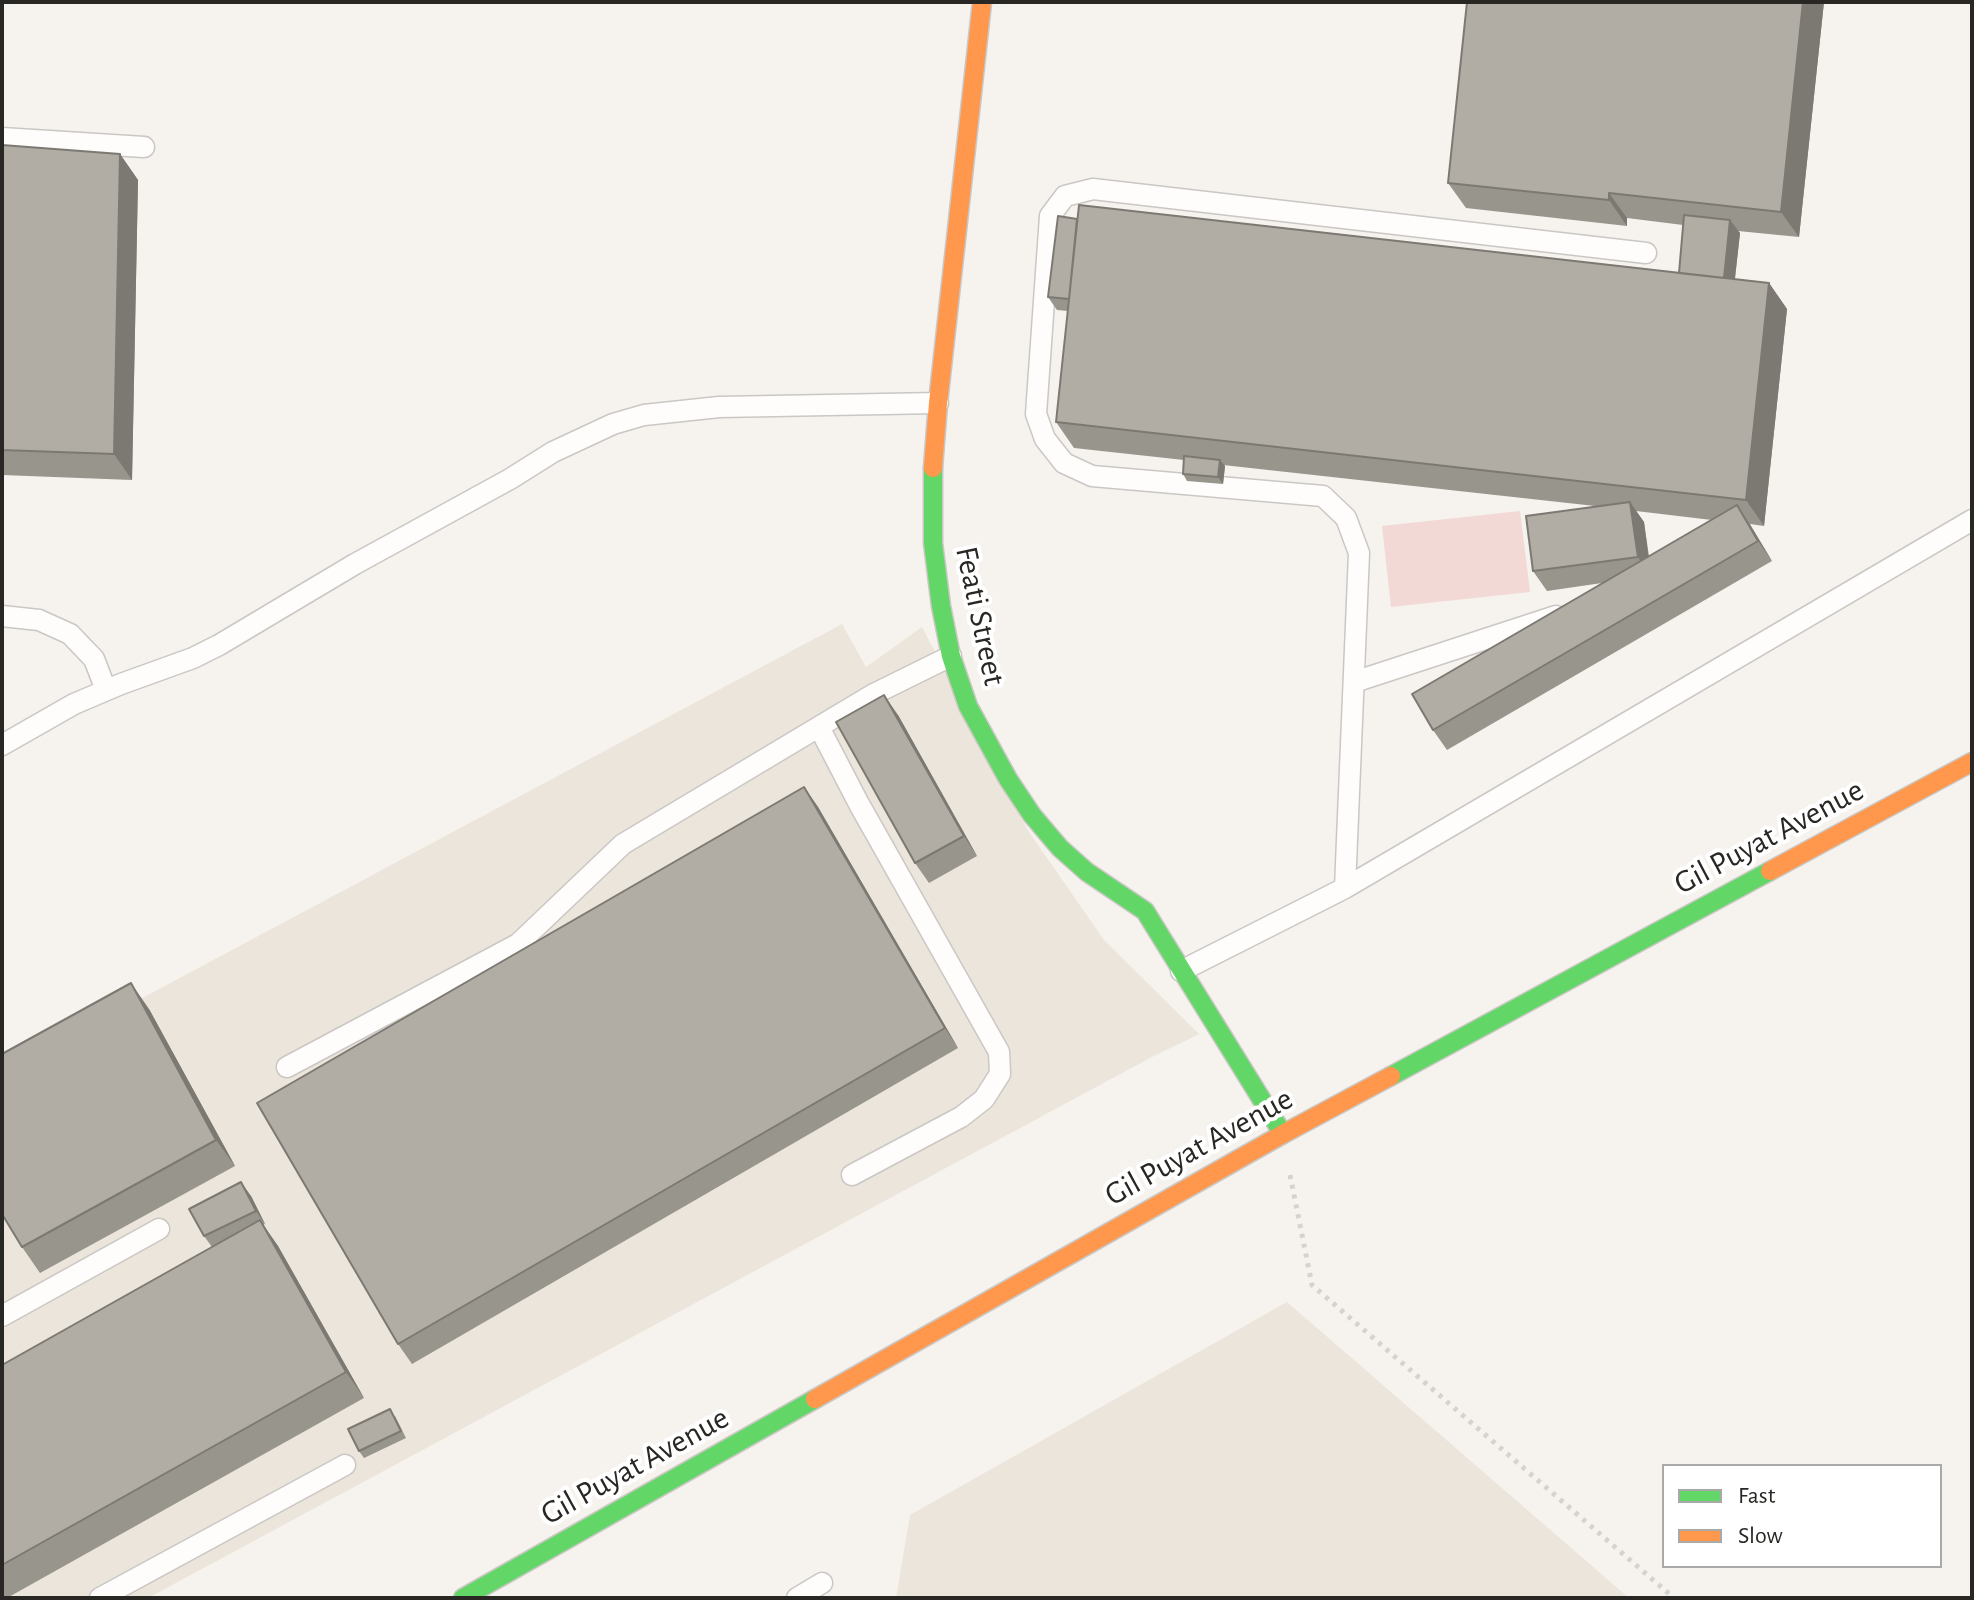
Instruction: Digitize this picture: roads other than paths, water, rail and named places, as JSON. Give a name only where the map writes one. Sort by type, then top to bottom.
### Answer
[{"type":"main road","name":"Feati Street","points":[[982,2],[933,474],[933,543],[951,656],[968,706],[1008,779],[1032,815],[1060,848],[1087,872],[1145,911],[1283,1134]]},
{"type":"main road","name":"Gil Puyat Avenue","points":[[463,1598],[1283,1134],[1972,762]]},
{"type":"lane","points":[[2,138],[144,147]]},
{"type":"lane","points":[[1345,888],[1359,553],[1346,518],[1323,496],[1092,476],[1064,463],[1045,439],[1036,414],[1050,216],[1065,196],[1093,189],[1646,253]]},
{"type":"lane","points":[[2,745],[47,717],[219,645],[553,452],[613,424],[644,415],[706,408],[938,403]]},
{"type":"lane","points":[[1181,971],[1345,888],[1972,520]]},
{"type":"lane","points":[[1354,682],[1570,612]]},
{"type":"lane","points":[[2,616],[39,620],[70,634],[94,659],[106,690]]},
{"type":"lane","points":[[287,1067],[518,944],[623,844],[872,695],[951,656]]},
{"type":"lane","points":[[819,727],[999,1052],[1000,1074],[984,1099],[961,1117],[852,1175]]},
{"type":"lane","points":[[2,1316],[159,1229]]},
{"type":"lane","points":[[100,1598],[345,1465]]},
{"type":"lane","points":[[797,1598],[822,1583]]}]
